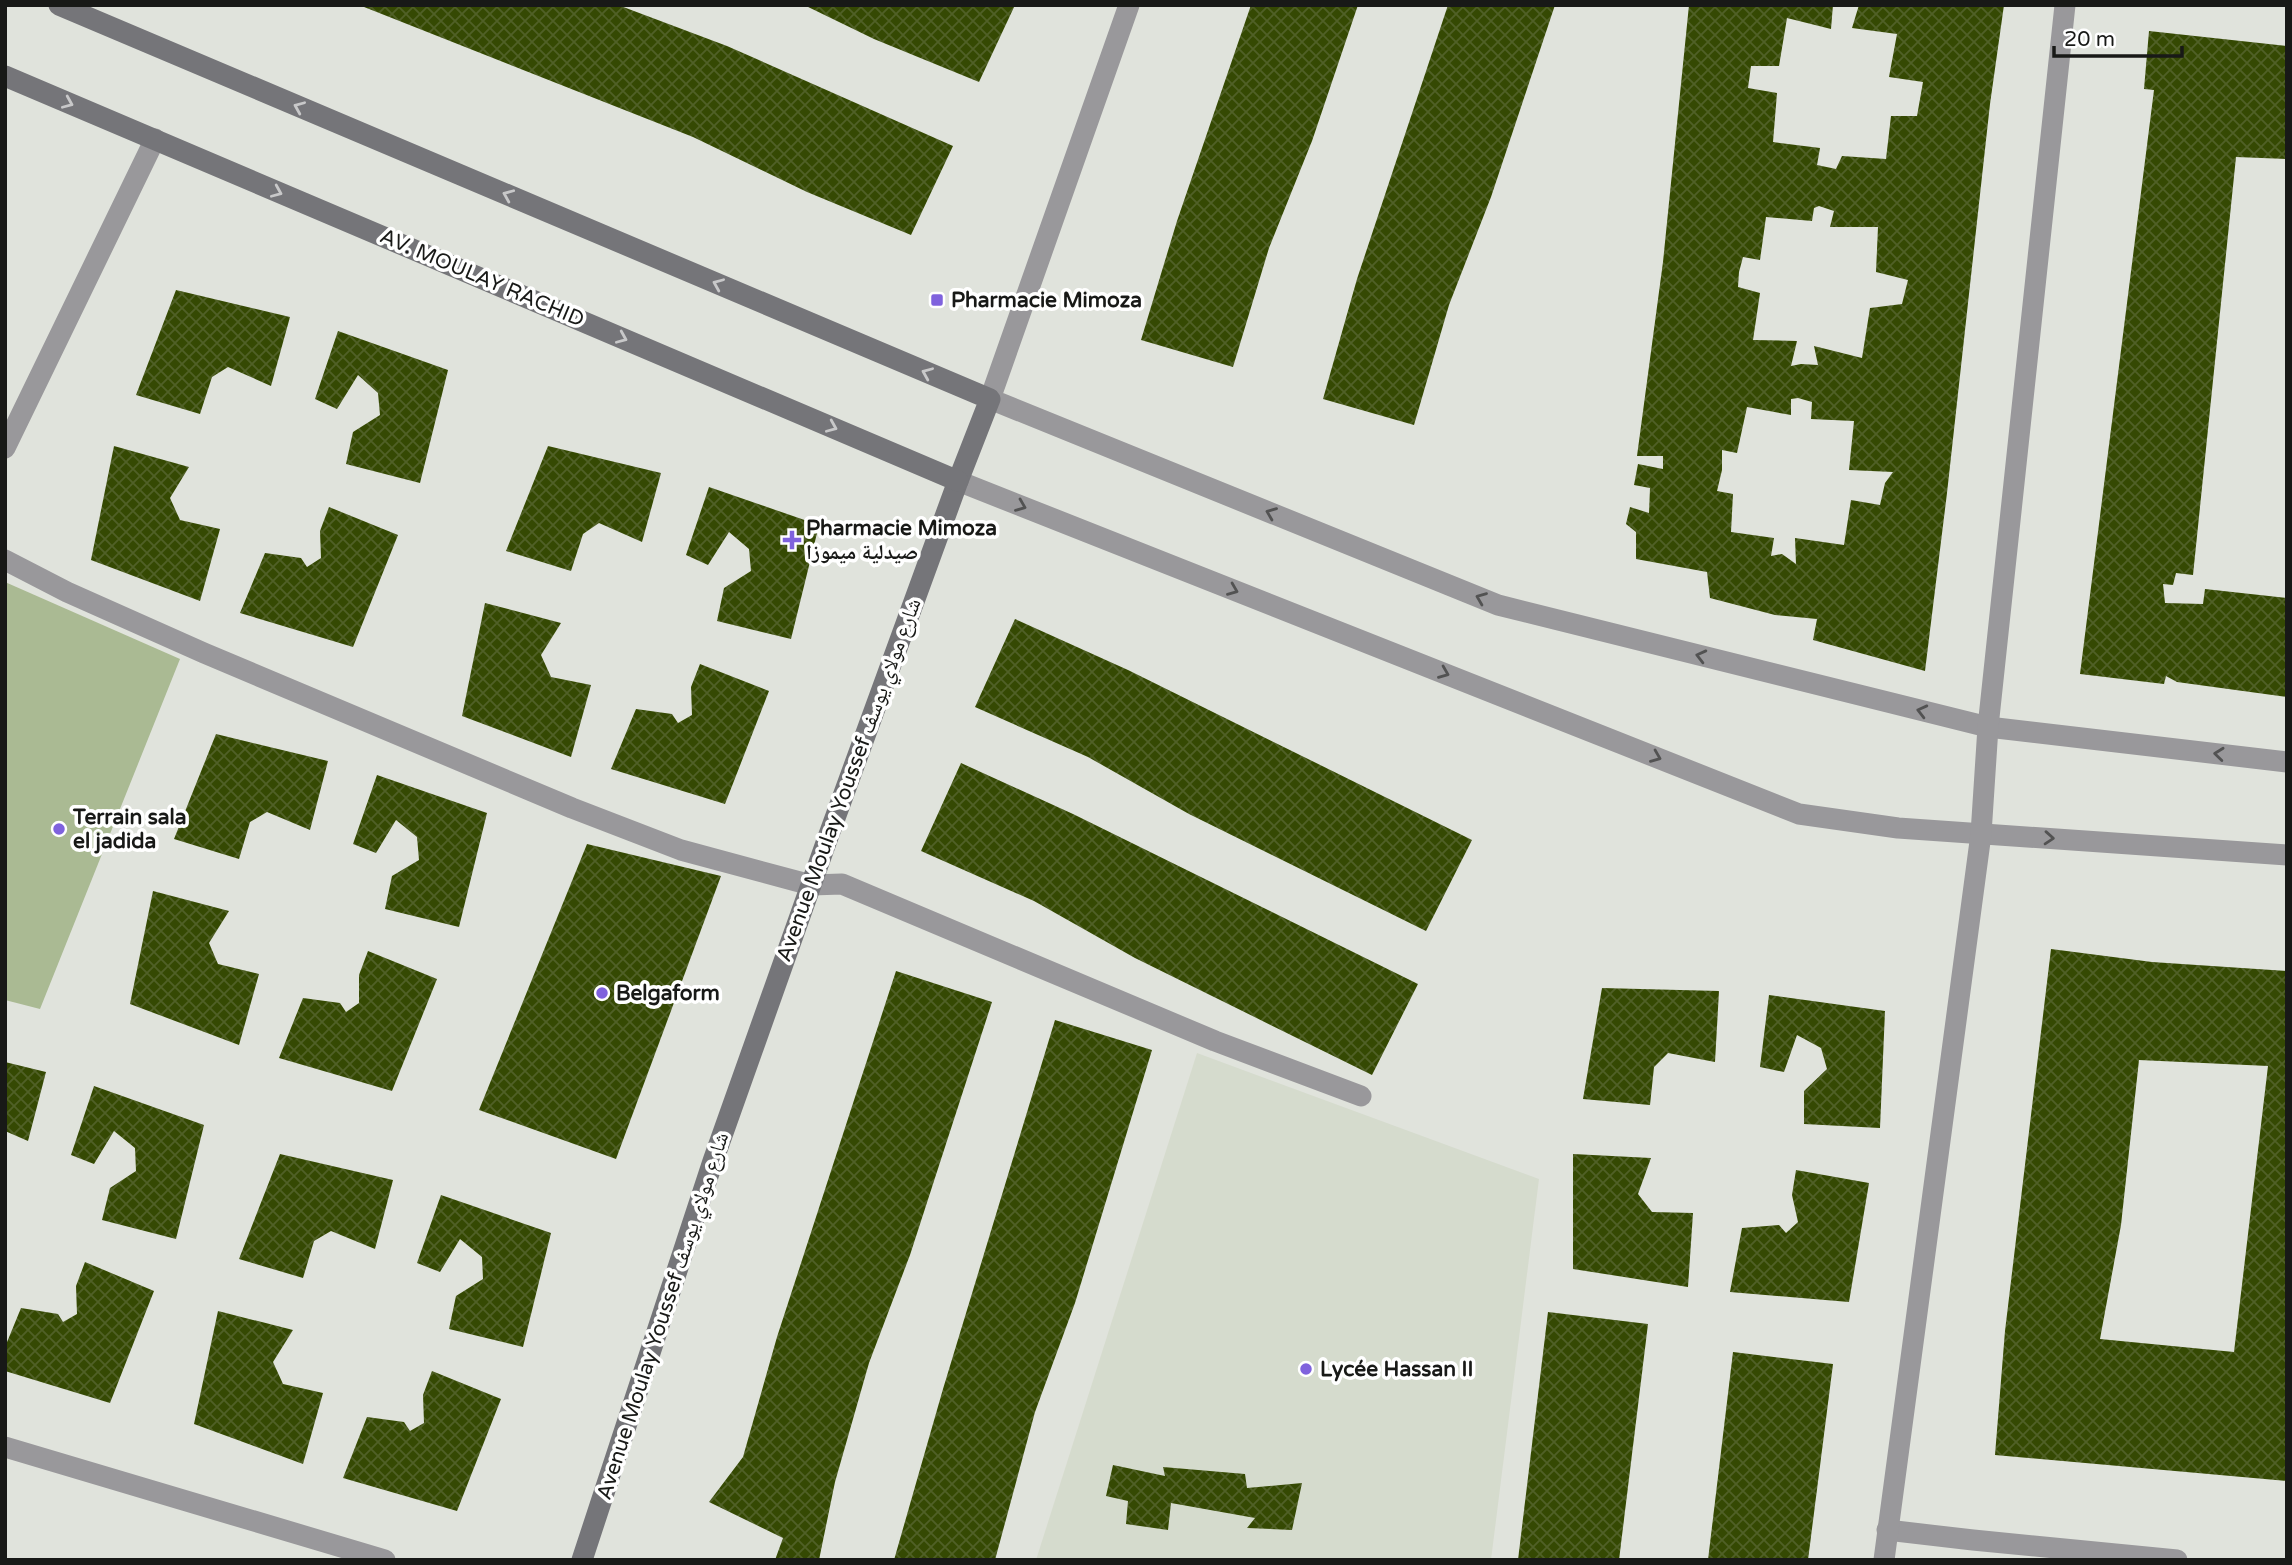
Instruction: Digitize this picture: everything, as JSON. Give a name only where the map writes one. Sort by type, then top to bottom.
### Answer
[{"type":"street","points":[[59,5],[990,399],[1498,605],[1988,727],[2287,762]]},
{"type":"street","name":"Avenue Moulay Youssef شارع مولاي يوسف","points":[[582,1560],[713,1161],[811,885],[990,399],[1129,5]]},
{"type":"street","points":[[1884,1560],[1981,834],[1988,727],[2066,5]]},
{"type":"street","name":"AV. MOULAY RACHID","points":[[5,76],[958,481]]},
{"type":"street","points":[[5,448],[155,139]]},
{"type":"street","points":[[958,481],[1800,814],[1898,828],[2287,855]]},
{"type":"street","points":[[5,560],[67,592],[204,653],[572,808],[681,850],[811,885],[842,884],[1215,1041],[1361,1096]]},
{"type":"street","points":[[5,1447],[385,1560]]},
{"type":"street","points":[[1887,1530],[2177,1560]]},
{"type":"shaded area","name":"Lycée Hassan II","points":[[1197,1053],[1539,1179],[1491,1560],[1036,1560]]},
{"type":"green space","name":"Terrain sala el jadida","points":[[5,582],[180,659],[40,1009],[5,1000]]},
{"type":"building","points":[[359,5],[618,5],[727,46],[953,146],[911,235],[807,192],[693,137]]},
{"type":"building","points":[[804,5],[1015,5],[979,82],[874,39]]},
{"type":"building","points":[[1251,5],[1358,5],[1312,141],[1269,248],[1233,367],[1141,340],[1177,221]]},
{"type":"building","points":[[1448,5],[1555,5],[1491,197],[1449,305],[1414,425],[1323,399],[1357,279]]},
{"type":"building","points":[[1689,5],[1833,5],[1831,29],[1787,18],[1779,66],[1751,66],[1748,88],[1777,93],[1773,142],[1820,148],[1817,165],[1836,169],[1842,156],[1886,159],[1891,116],[1917,116],[1923,82],[1889,77],[1897,34],[1852,28],[1859,5],[2004,5],[1990,104],[1925,671],[1813,640],[1817,619],[1775,615],[1710,598],[1707,572],[1636,559],[1636,532],[1626,524],[1630,507],[1649,513],[1650,488],[1634,485],[1638,464],[1663,469],[1663,456],[1637,456],[1663,262]],"holes":[[[1819,206],[1834,211],[1830,227],[1878,227],[1876,272],[1908,280],[1902,304],[1870,308],[1862,358],[1814,346],[1818,365],[1791,366],[1797,341],[1753,340],[1760,293],[1738,287],[1739,272],[1743,257],[1760,260],[1766,217],[1812,221],[1814,208]],[[1791,399],[1812,402],[1811,419],[1854,421],[1849,470],[1893,472],[1885,483],[1880,505],[1851,500],[1844,545],[1795,538],[1796,564],[1782,554],[1771,556],[1774,538],[1731,532],[1733,494],[1717,491],[1722,470],[1722,450],[1737,453],[1747,407],[1791,415]]]},
{"type":"building","points":[[2149,31],[2287,46],[2287,159],[2236,157],[2193,575],[2176,573],[2173,585],[2163,584],[2165,603],[2203,604],[2205,589],[2287,598],[2287,697],[2177,682],[2166,676],[2164,684],[2080,674],[2154,90],[2144,89]]},
{"type":"building","points":[[176,290],[290,317],[271,386],[228,367],[212,377],[200,414],[136,395]]},
{"type":"building","points":[[338,331],[448,370],[420,483],[346,464],[353,432],[380,415],[378,393],[358,375],[337,409],[315,399]]},
{"type":"building","points":[[114,446],[189,467],[170,498],[180,520],[220,529],[200,601],[91,560]]},
{"type":"building","points":[[548,446],[661,473],[642,542],[599,523],[583,534],[571,571],[506,551]]},
{"type":"building","points":[[709,487],[819,525],[791,639],[717,621],[724,588],[751,571],[749,549],[729,532],[708,565],[686,555]]},
{"type":"building","points":[[329,507],[398,535],[353,647],[240,613],[265,553],[301,558],[307,567],[321,558],[320,531]]},
{"type":"building","points":[[485,603],[561,623],[541,655],[551,677],[591,685],[571,757],[462,716]]},
{"type":"building","points":[[1015,619],[1128,670],[1472,840],[1426,931],[1189,814],[1088,757],[975,707]]},
{"type":"building","points":[[700,664],[769,691],[725,804],[611,769],[636,709],[672,714],[678,723],[692,715],[691,687]]},
{"type":"building","points":[[216,734],[328,761],[310,830],[267,812],[250,822],[239,859],[174,839]]},
{"type":"building","points":[[961,763],[1073,814],[1418,984],[1372,1075],[1135,958],[1034,901],[921,851]]},
{"type":"building","points":[[377,775],[487,813],[459,927],[385,909],[392,876],[419,860],[417,837],[396,820],[376,853],[353,844]]},
{"type":"building","name":"Belgaform","points":[[587,844],[721,876],[616,1159],[479,1110]]},
{"type":"building","points":[[153,891],[229,911],[209,943],[218,964],[259,974],[239,1045],[130,1004]]},
{"type":"building","points":[[2051,949],[2152,962],[2287,971],[2287,1481],[1995,1455],[2005,1331]],"holes":[[[2139,1060],[2268,1066],[2234,1352],[2100,1339],[2121,1225]]]},
{"type":"building","points":[[368,951],[437,979],[392,1091],[279,1058],[303,998],[340,1003],[346,1012],[359,1003],[359,975]]},
{"type":"building","points":[[896,971],[992,1002],[910,1255],[869,1363],[835,1482],[819,1560],[775,1560],[783,1538],[709,1502],[743,1457],[777,1337]]},
{"type":"building","points":[[1602,988],[1719,991],[1715,1062],[1668,1053],[1654,1067],[1650,1105],[1583,1099]]},
{"type":"building","points":[[1769,995],[1885,1011],[1880,1128],[1804,1124],[1804,1091],[1827,1069],[1821,1048],[1797,1035],[1784,1072],[1760,1067]]},
{"type":"building","points":[[1055,1020],[1152,1050],[1075,1303],[1035,1412],[995,1560],[894,1560],[943,1389]]},
{"type":"building","points":[[5,1062],[46,1072],[28,1141],[5,1131]]},
{"type":"building","points":[[94,1086],[204,1125],[176,1239],[102,1220],[110,1188],[136,1171],[135,1148],[114,1131],[94,1164],[71,1155]]},
{"type":"building","points":[[280,1154],[393,1180],[375,1249],[331,1231],[314,1241],[303,1278],[239,1259]]},
{"type":"building","points":[[1573,1154],[1651,1158],[1638,1194],[1652,1212],[1693,1213],[1688,1287],[1573,1269]]},
{"type":"building","points":[[1796,1170],[1869,1183],[1849,1302],[1730,1292],[1742,1228],[1779,1225],[1786,1233],[1798,1222],[1792,1195]]},
{"type":"building","points":[[441,1195],[551,1233],[523,1347],[449,1329],[456,1296],[483,1279],[482,1257],[460,1239],[440,1272],[417,1263]]},
{"type":"building","points":[[85,1262],[154,1291],[110,1403],[5,1371],[5,1347],[21,1308],[58,1314],[63,1322],[77,1314],[76,1286]]},
{"type":"building","points":[[218,1311],[293,1330],[273,1362],[283,1384],[323,1393],[303,1464],[194,1424]]},
{"type":"building","points":[[1548,1312],[1648,1324],[1619,1560],[1518,1560]]},
{"type":"building","points":[[1733,1352],[1833,1364],[1808,1560],[1708,1560]]},
{"type":"building","points":[[432,1371],[501,1399],[457,1511],[343,1478],[367,1417],[404,1422],[410,1431],[424,1423],[423,1395]]},
{"type":"building","points":[[1113,1465],[1165,1476],[1163,1467],[1245,1474],[1247,1488],[1302,1483],[1292,1530],[1247,1528],[1255,1518],[1171,1503],[1168,1530],[1126,1524],[1128,1501],[1106,1496]]},
{"type":"place","name":"Pharmacie Mimoza","points":[[937,300]]},
{"type":"place","name":"Pharmacie Mimoza صيدلية ميموزا","points":[[792,540]]},
{"type":"place","name":"Terrain sala el jadida","points":[[59,829]]},
{"type":"place","name":"Belgaform","points":[[602,993]]},
{"type":"place","name":"Lycée Hassan II","points":[[1306,1369]]}]
